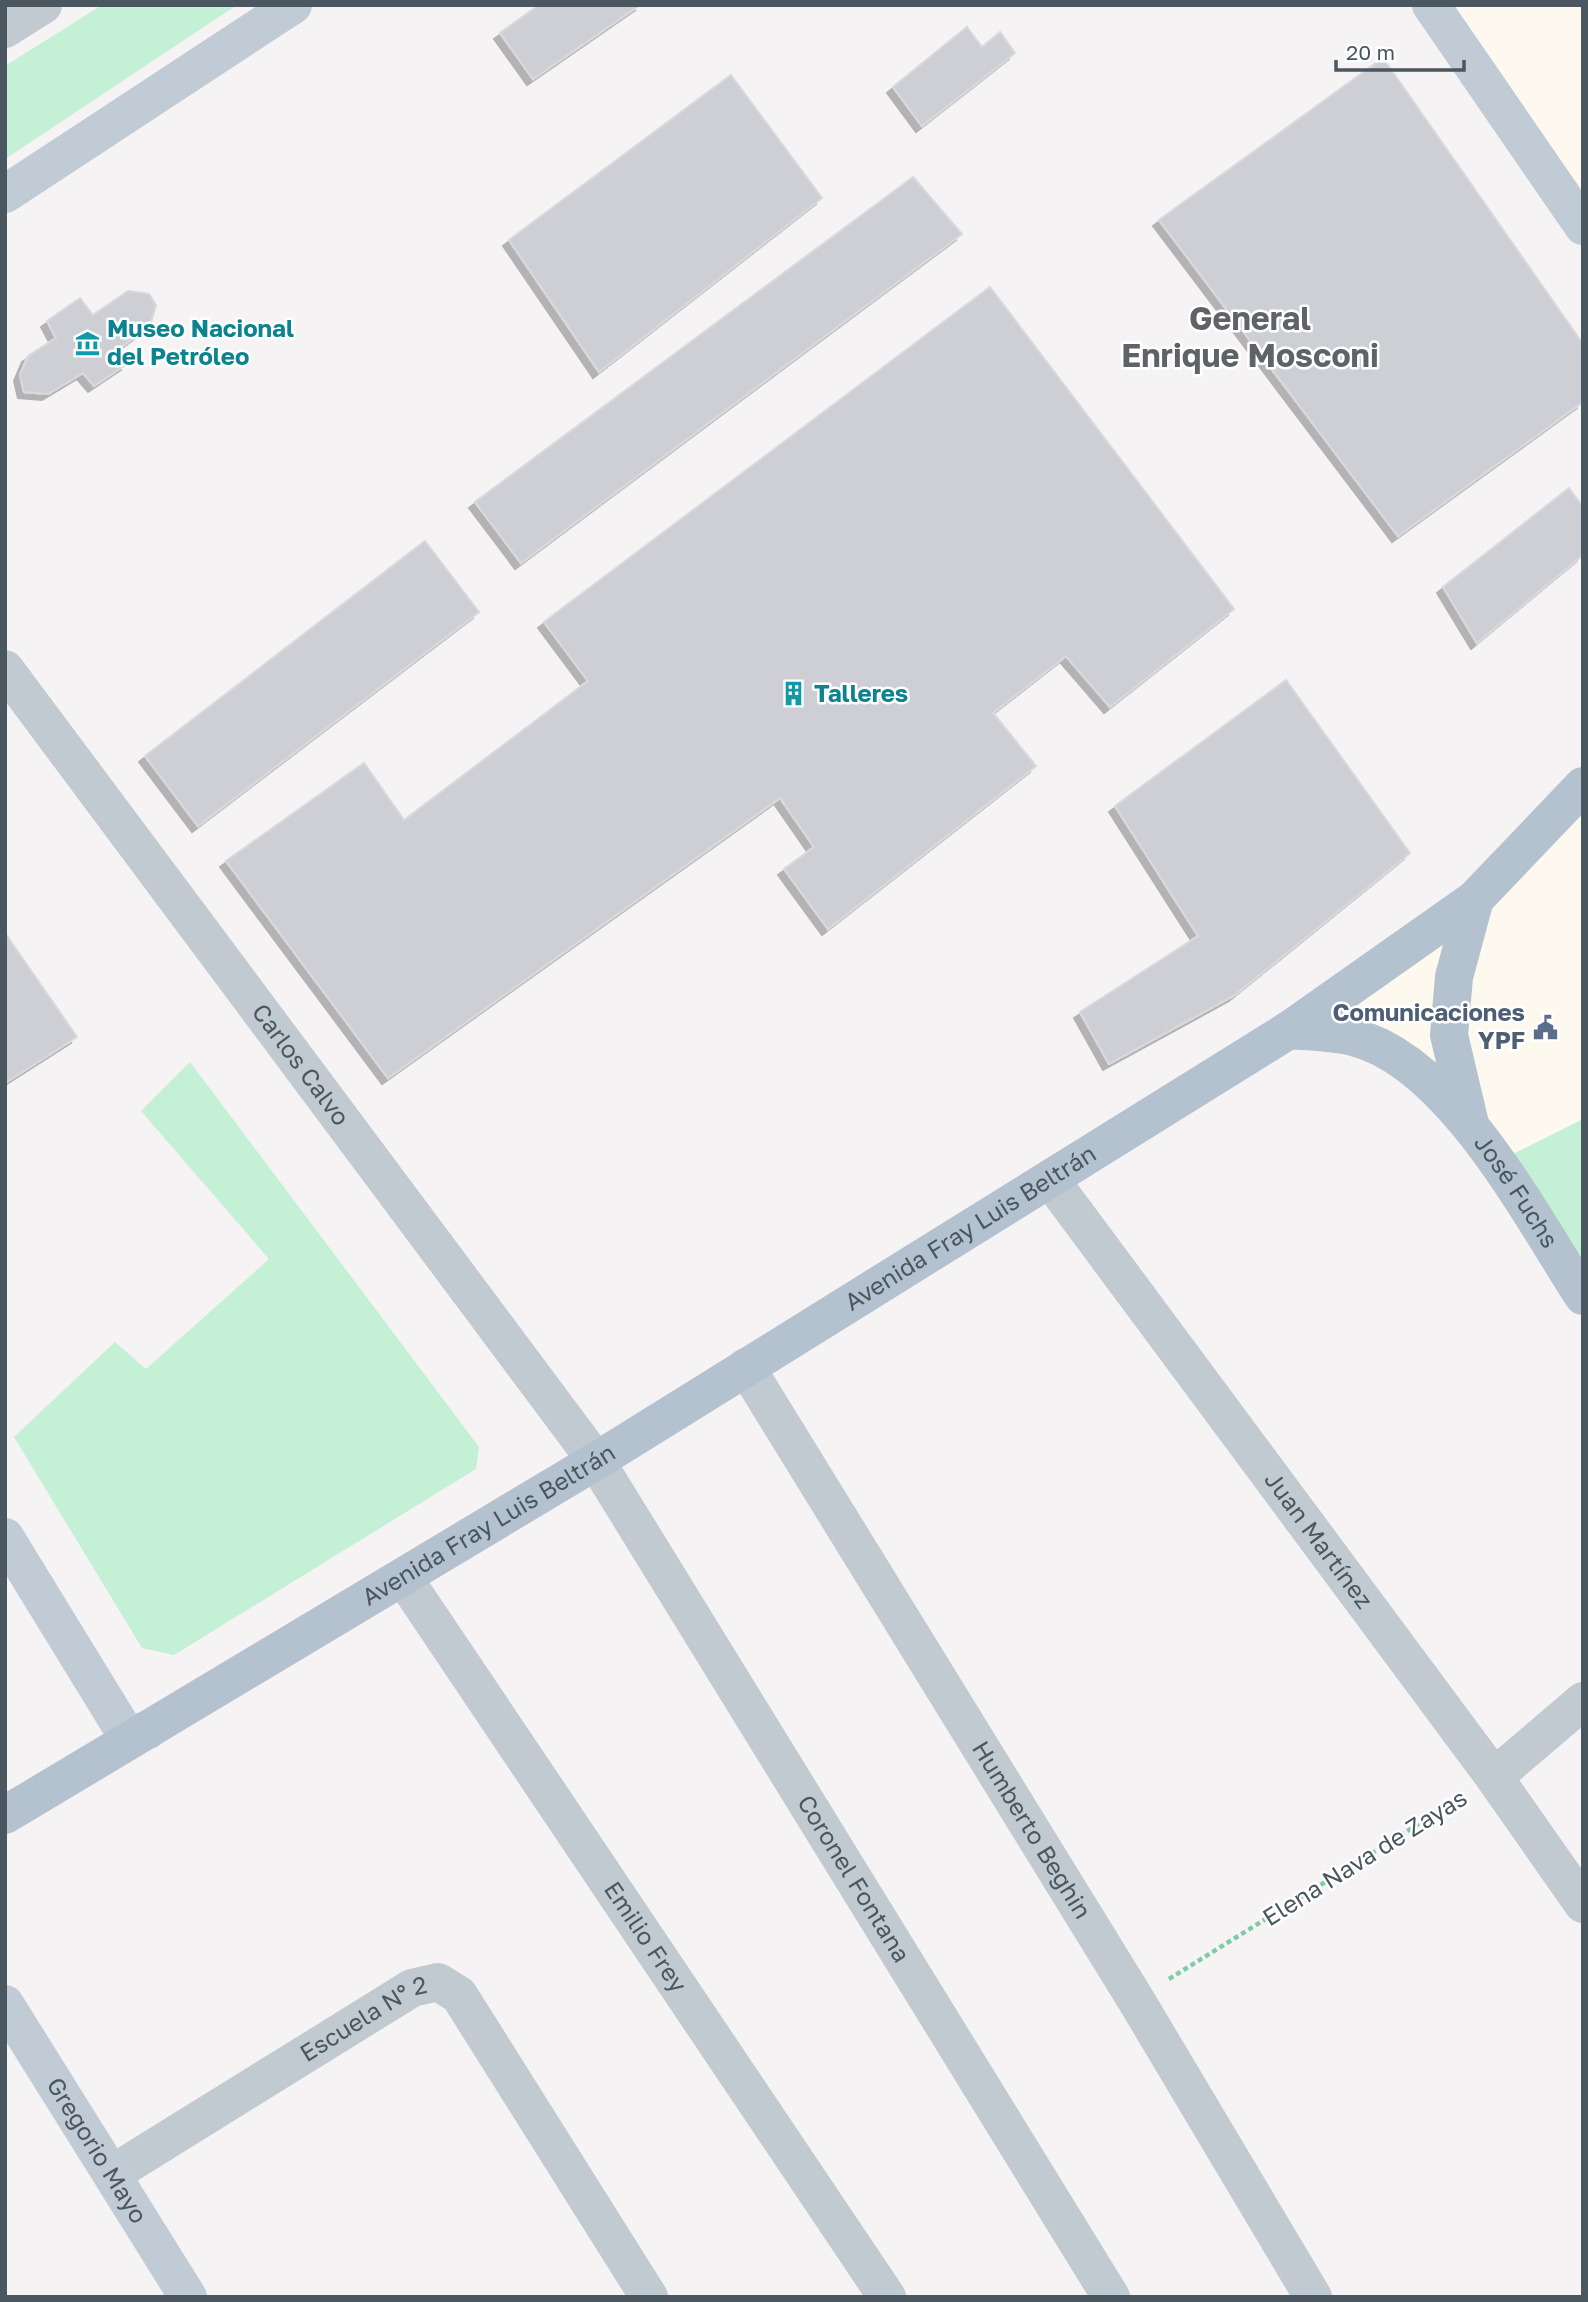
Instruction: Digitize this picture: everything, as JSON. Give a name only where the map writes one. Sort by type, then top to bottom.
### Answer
[{"type":"main road","name":"Avenida Fray Luis Beltrán","points":[[5,1795],[326,1624],[596,1461],[1289,1030],[1475,899],[1576,805]]},
{"type":"main road","name":"José Fuchs","points":[[1471,1124],[1449,1035],[1454,977],[1475,899]]},
{"type":"main road","name":"José Fuchs","points":[[1289,1030],[1354,1037],[1405,1061],[1471,1124],[1583,1296]]},
{"type":"main road","name":"Avenida Fray Luis Beltrán","points":[[5,1815],[133,1726]]},
{"type":"street","points":[[5,29],[43,5]]},
{"type":"street","points":[[5,194],[293,5]]},
{"type":"street","points":[[1431,5],[1583,226]]},
{"type":"street","name":"Carlos Calvo","points":[[5,669],[596,1461]]},
{"type":"street","name":"Juan Martínez","points":[[1050,1179],[1494,1777],[1583,1904]]},
{"type":"street","name":"Humberto Beghin","points":[[746,1367],[1136,2000],[1313,2297]]},
{"type":"street","name":"Coronel Fontana","points":[[596,1461],[1111,2297]]},
{"type":"street","points":[[5,1537],[133,1726]]},
{"type":"street","name":"Emilio Frey","points":[[403,1577],[887,2297]]},
{"type":"street","name":"Elena Nava de Zayas","points":[[1494,1777],[1583,1701]]},
{"type":"street","name":"Escuela N° 2","points":[[112,2174],[412,1988],[438,1982],[459,1995],[649,2297]]},
{"type":"street","name":"Gregorio Mayo","points":[[5,2004],[188,2297]]},
{"type":"path","name":"Elena Nava de Zayas","points":[[1136,2000],[1494,1777]]},
{"type":"shaded area","points":[[1431,5],[1583,5],[1583,226]]},
{"type":"shaded area","points":[[1583,786],[1583,1296],[1405,1061],[1289,1030]]},
{"type":"green space","points":[[102,5],[237,5],[5,159],[5,66]]},
{"type":"green space","points":[[190,1062],[479,1447],[476,1469],[174,1655],[142,1648],[14,1437],[115,1342],[146,1369],[269,1259],[141,1111]]},
{"type":"green space","points":[[1583,1119],[1583,1294],[1511,1155]]},
{"type":"building","points":[[539,5],[640,5],[533,79],[500,33]]},
{"type":"building","points":[[967,27],[982,47],[1000,32],[1015,53],[922,126],[893,87]]},
{"type":"building","points":[[1383,58],[1583,344],[1583,402],[1398,536],[1159,220]]},
{"type":"building","points":[[731,75],[822,198],[599,372],[509,240]]},
{"type":"building","points":[[913,177],[962,234],[521,563],[475,502]]},
{"type":"building","name":"Talleres","points":[[990,287],[1234,609],[1110,707],[1066,656],[993,713],[1036,766],[828,929],[784,869],[814,847],[780,798],[388,1078],[226,861],[364,763],[404,820],[588,681],[544,622]]},
{"type":"building","name":"Museo Nacional del Petróleo","points":[[128,291],[149,294],[156,305],[150,326],[120,348],[127,364],[94,386],[83,373],[48,394],[24,392],[20,375],[28,356],[56,338],[47,321],[80,298],[93,315]]},
{"type":"building","points":[[1569,488],[1583,507],[1583,555],[1477,643],[1443,587]]},
{"type":"building","points":[[425,541],[479,612],[198,826],[145,756]]},
{"type":"building","points":[[1286,680],[1410,853],[1235,995],[1109,1064],[1080,1012],[1198,936],[1115,806]]},
{"type":"building","points":[[5,933],[77,1037],[5,1083]]},
{"type":"place","name":"Museo Nacional del Petróleo","points":[[87,343]]},
{"type":"place","name":"Talleres","points":[[794,694]]},
{"type":"place","name":"Comunicaciones YPF","points":[[1545,1027]]},
{"type":"district","name":"General Enrique Mosconi","points":[[1250,338]]}]
